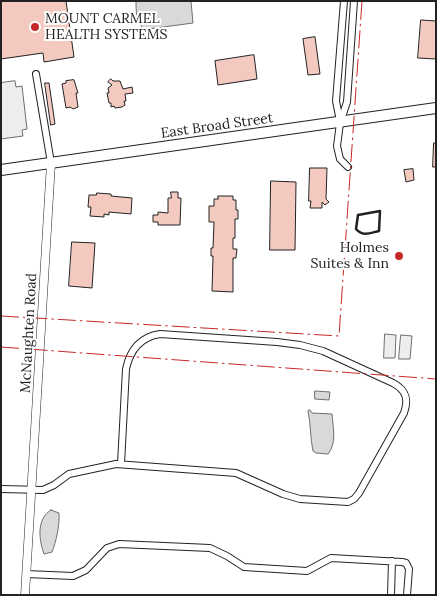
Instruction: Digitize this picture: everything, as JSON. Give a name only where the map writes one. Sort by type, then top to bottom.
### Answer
[{"type":"highway","name":"East Broad Street","points":[[1,170],[436,108]]},
{"type":"street","points":[[340,122],[336,101],[344,1]]},
{"type":"street","points":[[348,167],[337,153],[340,122],[347,102],[354,1]]},
{"type":"street","name":"McNaughten Road","points":[[25,595],[51,163],[36,74]]},
{"type":"street","points":[[1,488],[32,491],[44,490],[70,474],[122,464],[236,473],[283,494],[300,499],[341,502],[354,499],[359,493],[404,413],[407,404],[406,395],[401,387],[322,351],[288,343],[152,335],[140,342],[130,354],[126,369],[122,464]]},
{"type":"street","points":[[26,574],[73,576],[86,570],[107,548],[119,544],[210,548],[244,567],[307,570],[331,558],[402,562],[408,566],[407,595]]},
{"type":"street","points":[[391,595],[392,561]]},
{"type":"shaded area","points":[[136,1],[191,1],[193,23],[149,29],[143,28],[137,16]]},
{"type":"shaded area","points":[[15,81],[16,87],[22,86],[27,129],[22,130],[23,136],[1,139],[1,83]]},
{"type":"shaded area","points":[[385,334],[396,335],[395,358],[384,358]]},
{"type":"shaded area","points":[[401,335],[412,336],[410,359],[399,359]]},
{"type":"shaded area","points":[[315,391],[330,392],[329,400],[315,399]]},
{"type":"shaded area","points":[[310,410],[312,413],[332,414],[333,445],[328,454],[313,451],[308,411]]},
{"type":"shaded area","points":[[51,510],[59,513],[58,527],[52,552],[44,554],[40,530],[43,519]]},
{"type":"building","name":"MOUNT CARMEL HEALTH SYSTEMS","points":[[1,1],[66,1],[74,57],[44,62],[43,53],[1,59]]},
{"type":"building","points":[[421,20],[436,21],[436,59],[418,58]]},
{"type":"building","points":[[315,37],[320,74],[308,75],[303,39]]},
{"type":"building","points":[[254,55],[257,79],[218,85],[215,61]]},
{"type":"building","points":[[111,79],[113,81],[120,81],[123,89],[132,87],[133,93],[125,94],[126,101],[124,101],[125,105],[122,107],[111,107],[111,103],[109,103],[107,93],[109,93],[108,88],[112,85],[108,82]]},
{"type":"building","points":[[74,80],[78,93],[76,93],[78,107],[73,109],[70,107],[66,108],[62,84],[66,83],[66,81]]},
{"type":"building","points":[[45,83],[49,83],[55,124],[51,125]]},
{"type":"building","points":[[434,143],[436,143],[436,167],[433,167]]},
{"type":"building","points":[[310,168],[327,168],[326,199],[329,202],[325,205],[322,202],[322,208],[310,208]]},
{"type":"building","points":[[413,169],[414,180],[406,182],[404,170]]},
{"type":"building","points":[[271,181],[296,182],[295,250],[270,250]]},
{"type":"building","points":[[171,192],[178,192],[178,198],[181,198],[180,225],[158,225],[158,222],[153,222],[153,215],[158,215],[158,212],[168,213],[168,198],[171,198]]},
{"type":"building","points":[[97,193],[132,198],[131,214],[109,212],[109,215],[104,214],[104,217],[90,216],[91,207],[88,207],[89,195],[96,195]]},
{"type":"building","points":[[218,196],[233,196],[233,200],[236,200],[236,210],[238,210],[238,219],[235,219],[235,238],[233,238],[233,249],[237,249],[236,258],[233,258],[233,292],[212,291],[213,256],[211,256],[211,248],[213,248],[214,222],[209,222],[209,206],[214,206],[214,199],[218,199]]},
{"type":"building","points":[[72,242],[95,243],[92,288],[69,286]]},
{"type":"wall","points":[[380,211],[379,231],[364,234],[356,229],[358,215],[380,211]]},
{"type":"power","points":[[1,316],[339,336],[362,1]]},
{"type":"power","points":[[1,347],[436,379]]},
{"type":"place","name":"MOUNT CARMEL HEALTH SYSTEMS","points":[[35,27]]},
{"type":"place","name":"Holmes Suites & Inn","points":[[399,256]]}]
